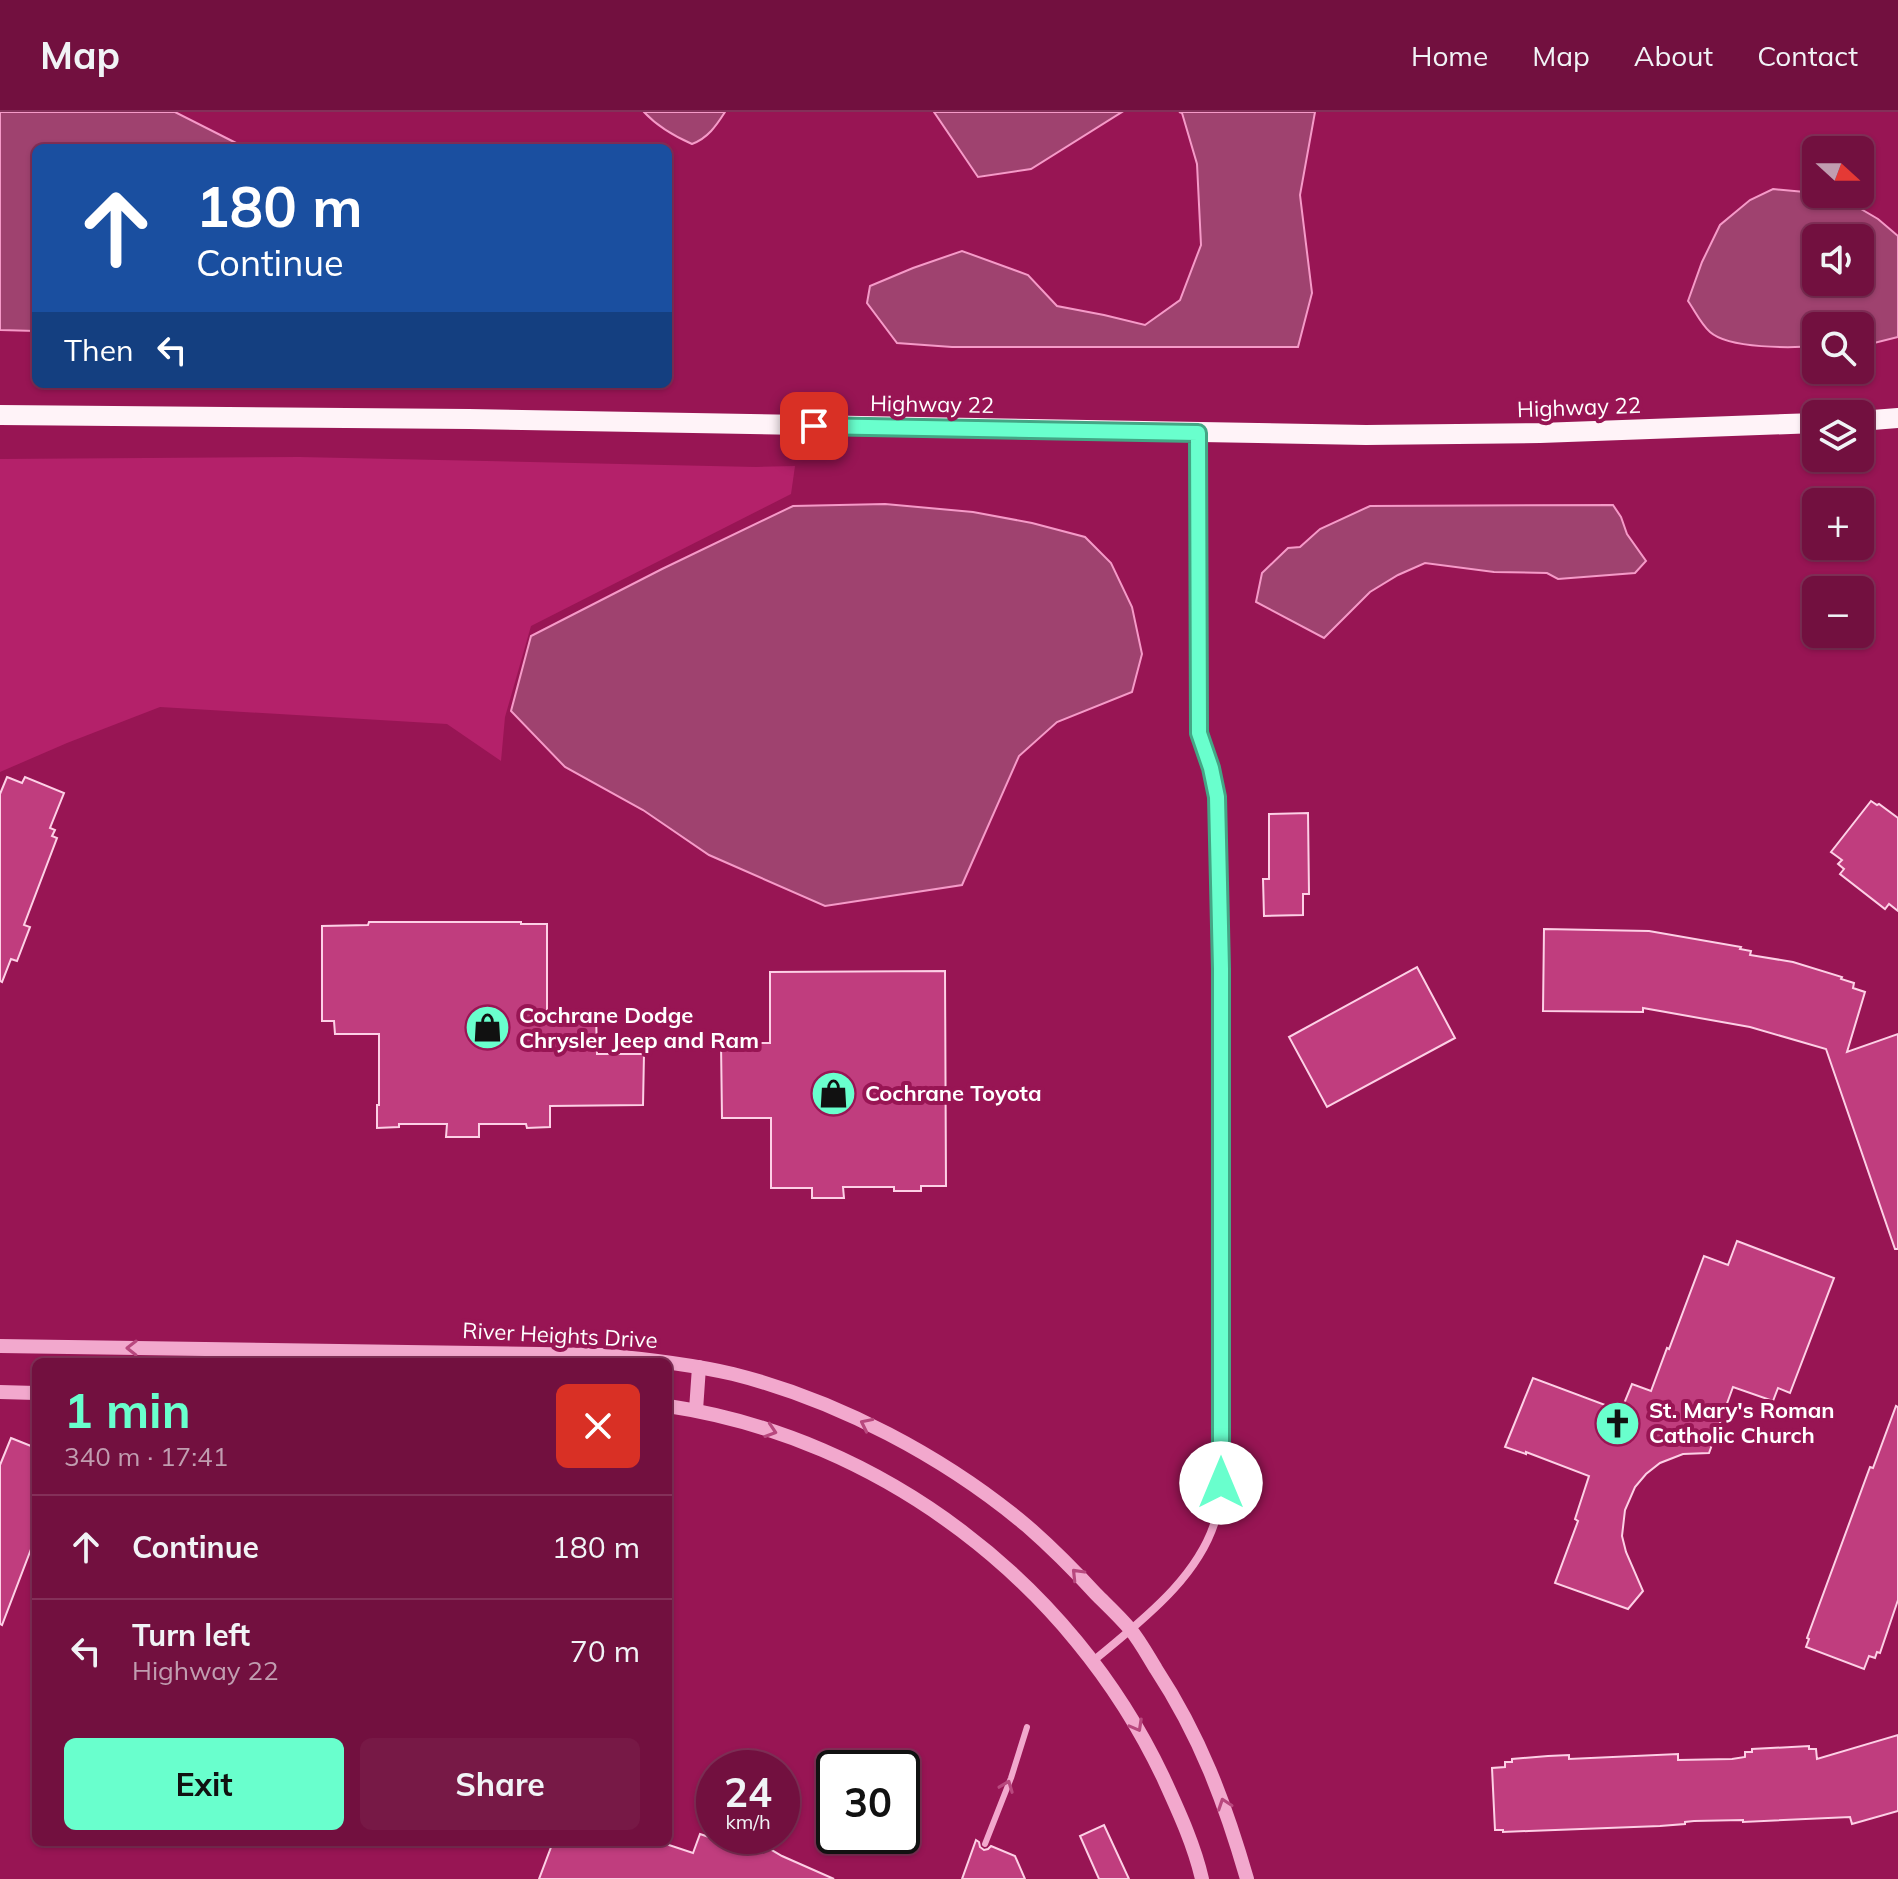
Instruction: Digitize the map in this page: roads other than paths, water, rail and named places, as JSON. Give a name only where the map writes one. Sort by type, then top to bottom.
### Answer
[{"type":"main road","name":"Highway 22","points":[[0,415],[469,419],[1460,435],[1802,423]]},
{"type":"main road","points":[[1874,420],[1898,418]]},
{"type":"street","points":[[1093,1661],[1181,1582],[1200,1556],[1217,1515],[1221,1483],[1221,969],[1217,797],[1199,733]]},
{"type":"street","name":"River Heights Drive","points":[[0,1346],[266,1356],[602,1355],[626,1358]]},
{"type":"street","name":"River Heights Drive","points":[[672,1364],[760,1382],[861,1421],[945,1466],[1027,1526],[1131,1630],[1167,1686],[1219,1790],[1247,1879]]},
{"type":"street","points":[[696,1410],[699,1367]]},
{"type":"street","points":[[0,1392],[32,1393]]},
{"type":"street","points":[[672,1407],[776,1432],[853,1464],[912,1496],[1007,1566],[1093,1661],[1127,1708],[1151,1751],[1186,1831],[1202,1879]]},
{"type":"lane","points":[[1198,433],[1199,733]]},
{"type":"lane","points":[[985,1844],[1027,1727]]},
{"type":"place","name":"Cochrane Dodge Chrysler Jeep and Ram","points":[[488,1028]]},
{"type":"place","name":"Cochrane Toyota","points":[[834,1093]]},
{"type":"place","name":"St. Mary's Roman Catholic Church","points":[[1618,1423]]}]
